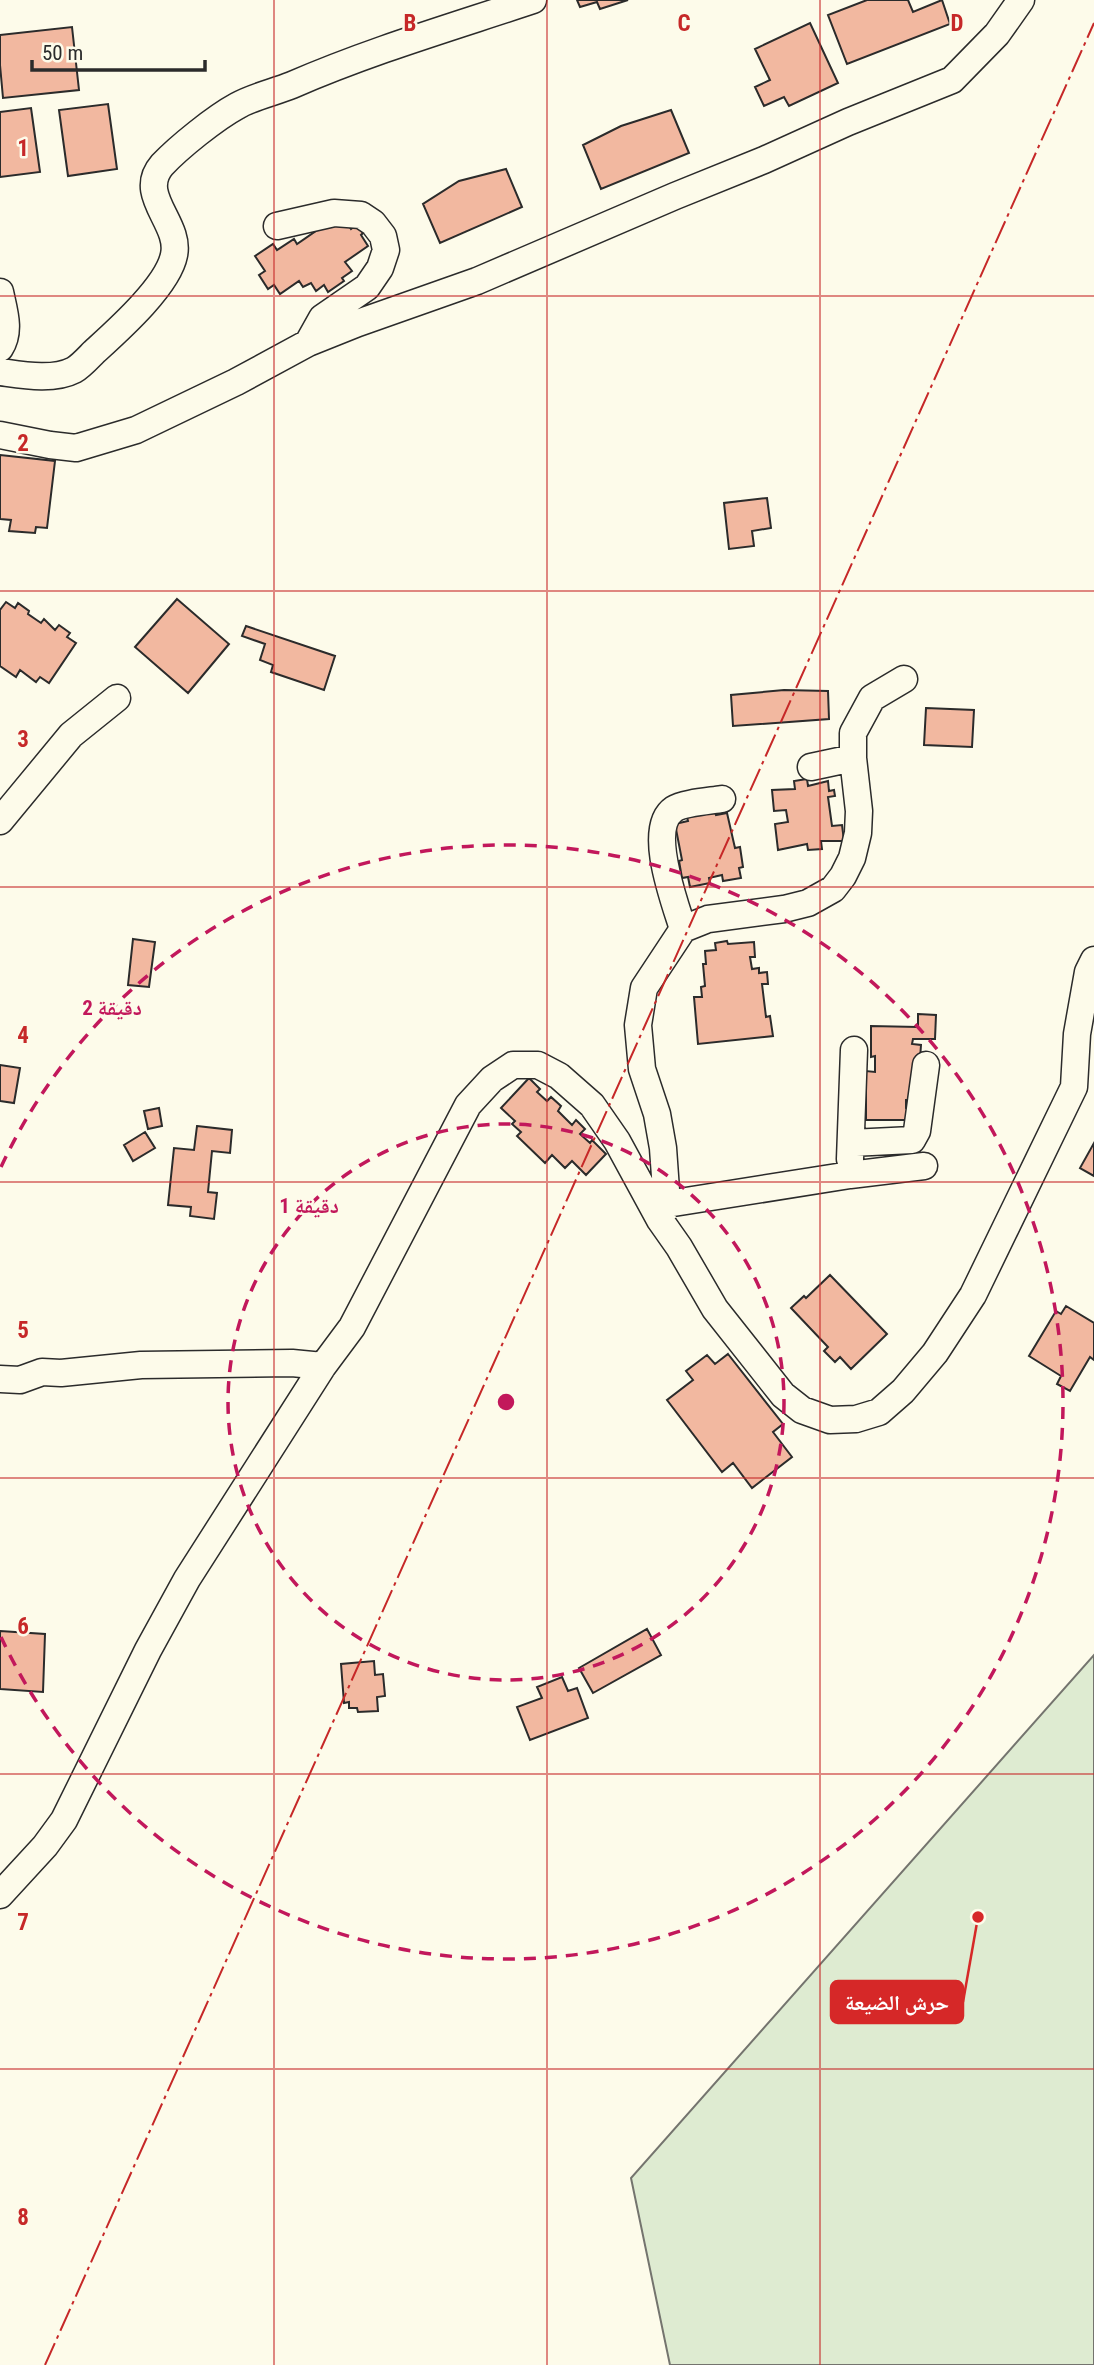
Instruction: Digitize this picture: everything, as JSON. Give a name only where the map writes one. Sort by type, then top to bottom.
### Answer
[{"type":"street","points":[[0,372],[48,375],[74,370],[144,304],[174,255],[172,230],[154,194],[156,175],[161,166],[192,139],[238,105],[343,63],[533,0]]},
{"type":"street","points":[[0,435],[76,448],[136,430],[236,382],[308,343],[477,281],[952,80],[997,34],[1021,0]]},
{"type":"street","points":[[277,226],[334,213],[360,215],[373,223],[383,236],[386,250],[380,268],[367,287],[322,317],[308,343]]},
{"type":"street","points":[[0,292],[6,337],[0,348]]},
{"type":"street","points":[[664,1212],[663,1148],[642,1069],[638,1025],[644,988],[683,929],[708,919],[785,909],[808,903],[833,889],[852,858],[858,833],[853,733],[872,698],[904,679]]},
{"type":"street","points":[[0,821],[71,735],[117,698]]},
{"type":"street","points":[[811,766],[853,758]]},
{"type":"street","points":[[683,929],[665,866],[662,840],[665,818],[675,808],[722,799]]},
{"type":"street","points":[[0,1895],[38,1854],[64,1820],[148,1650],[187,1579],[323,1366],[352,1327],[468,1105],[492,1079],[513,1065],[538,1065],[559,1076],[592,1105],[664,1212],[715,1309],[783,1395],[802,1410],[830,1420],[856,1419],[879,1412],[903,1391],[935,1353],[973,1295],[1084,1084],[1077,1034],[1088,972],[1094,960]]},
{"type":"street","points":[[850,1175],[854,1050]]},
{"type":"street","points":[[850,1143],[898,1143],[912,1140],[917,1132],[926,1065]]},
{"type":"street","points":[[664,1212],[850,1175],[924,1166]]},
{"type":"street","points":[[0,1379],[20,1380],[42,1372],[61,1373],[141,1365],[292,1363],[323,1366]]},
{"type":"green space","points":[[1094,1655],[1094,2365],[670,2365],[631,2178]]},
{"type":"building","points":[[577,0],[628,0],[600,9],[597,2],[580,7]]},
{"type":"building","points":[[867,0],[908,0],[913,12],[942,0],[950,24],[847,64],[828,15]]},
{"type":"building","points":[[810,23],[838,83],[789,106],[784,97],[764,106],[755,87],[770,80],[755,49]]},
{"type":"building","points":[[72,27],[79,90],[3,98],[0,35]]},
{"type":"building","points":[[108,104],[117,169],[68,176],[59,110]]},
{"type":"building","points":[[31,108],[40,172],[0,177],[0,112]]},
{"type":"building","points":[[671,110],[689,153],[601,189],[583,145],[621,126]]},
{"type":"building","points":[[506,169],[522,207],[440,243],[423,204],[459,181]]},
{"type":"building","points":[[344,218],[351,229],[357,224],[368,246],[345,262],[352,271],[342,278],[344,281],[328,292],[324,285],[316,291],[311,283],[303,287],[299,281],[280,294],[274,285],[268,289],[259,275],[265,271],[255,256],[273,244],[277,250],[294,239],[297,244],[329,222]]},
{"type":"building","points":[[0,455],[55,461],[47,528],[36,527],[35,533],[9,531],[11,520],[0,519]]},
{"type":"building","points":[[767,498],[771,528],[752,531],[754,546],[729,549],[724,503]]},
{"type":"building","points":[[177,599],[229,644],[188,693],[135,647]]},
{"type":"building","points":[[6,602],[15,608],[18,603],[29,611],[28,614],[41,623],[44,619],[55,630],[59,625],[70,633],[67,637],[76,643],[49,683],[40,677],[36,682],[20,670],[16,677],[0,666],[0,610]]},
{"type":"building","points":[[246,626],[335,656],[324,690],[271,672],[273,665],[260,660],[265,644],[242,636]]},
{"type":"building","points":[[784,690],[828,691],[829,719],[733,726],[731,695]]},
{"type":"building","points":[[926,708],[974,710],[972,747],[924,745]]},
{"type":"building","points":[[807,779],[808,786],[828,781],[829,791],[834,790],[835,796],[828,797],[832,826],[842,825],[844,841],[821,841],[822,849],[808,850],[807,844],[778,850],[775,824],[788,822],[786,810],[774,811],[772,790],[795,789],[794,781]]},
{"type":"building","points":[[715,812],[716,815],[727,813],[735,848],[740,847],[743,867],[739,868],[741,878],[723,881],[722,875],[709,878],[710,883],[690,887],[688,877],[682,878],[679,861],[682,860],[675,824],[688,821],[687,817]]},
{"type":"building","points":[[133,939],[155,942],[149,987],[128,985]]},
{"type":"building","points":[[727,941],[728,944],[754,942],[755,957],[750,957],[752,969],[759,968],[759,973],[767,972],[768,984],[762,984],[766,1017],[770,1016],[773,1036],[698,1044],[694,997],[702,997],[701,987],[705,986],[705,951],[716,950],[715,943]]},
{"type":"building","points":[[918,1014],[936,1015],[935,1039],[913,1039],[912,1044],[921,1045],[916,1100],[906,1100],[906,1108],[910,1109],[910,1120],[866,1120],[866,1071],[875,1072],[875,1056],[871,1057],[871,1026],[918,1027]]},
{"type":"building","points":[[0,1065],[20,1068],[14,1103],[0,1101]]},
{"type":"building","points":[[529,1078],[540,1089],[537,1092],[547,1101],[551,1097],[561,1106],[558,1111],[572,1125],[576,1120],[585,1129],[580,1134],[590,1143],[592,1140],[606,1154],[586,1175],[572,1161],[565,1168],[552,1155],[545,1163],[517,1136],[521,1132],[512,1124],[515,1121],[501,1108]]},
{"type":"building","points":[[159,1108],[162,1126],[148,1129],[144,1111]]},
{"type":"building","points":[[197,1126],[232,1130],[230,1153],[212,1151],[208,1192],[217,1193],[214,1219],[190,1216],[191,1207],[168,1205],[174,1148],[194,1150]]},
{"type":"building","points":[[145,1132],[155,1148],[133,1161],[124,1145]]},
{"type":"building","points":[[1094,1143],[1094,1176],[1080,1168]]},
{"type":"building","points":[[830,1275],[887,1334],[851,1369],[840,1357],[835,1362],[824,1351],[828,1347],[791,1308]]},
{"type":"building","points":[[1066,1306],[1094,1323],[1094,1360],[1090,1357],[1070,1391],[1057,1384],[1061,1376],[1029,1356],[1056,1311],[1061,1314]]},
{"type":"building","points":[[728,1354],[783,1424],[773,1432],[792,1457],[752,1488],[733,1463],[722,1472],[667,1400],[693,1380],[686,1371],[707,1355],[715,1364]]},
{"type":"building","points":[[647,1629],[661,1655],[593,1693],[579,1668]]},
{"type":"building","points":[[0,1631],[45,1634],[43,1692],[0,1689]]},
{"type":"building","points":[[374,1661],[375,1675],[383,1674],[385,1696],[377,1697],[378,1711],[358,1712],[357,1708],[349,1708],[349,1702],[344,1703],[341,1664]]},
{"type":"building","points":[[562,1677],[568,1691],[577,1688],[588,1718],[530,1740],[517,1707],[542,1698],[537,1687]]},
{"type":"power","points":[[45,2365],[1094,23]]},
{"type":"place","name":"حرش الضيعة","points":[[978,1917]]}]
